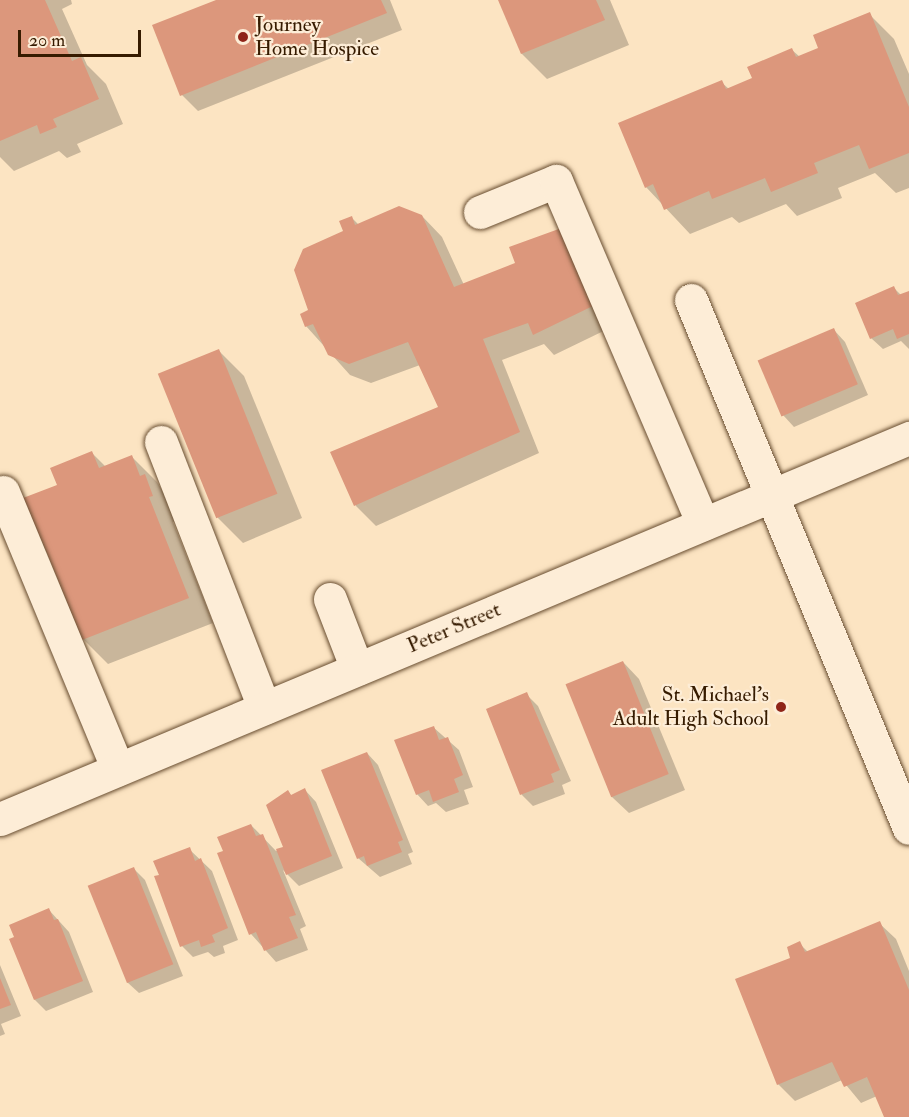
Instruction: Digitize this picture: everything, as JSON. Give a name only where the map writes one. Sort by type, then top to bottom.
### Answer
[{"type":"street","points":[[480,212],[556,181],[703,524]]},
{"type":"street","points":[[690,300],[909,828]]},
{"type":"street","name":"Peter Street","points":[[0,819],[909,438]]},
{"type":"street","points":[[161,442],[264,708]]},
{"type":"street","points":[[3,492],[118,769]]},
{"type":"street","points":[[330,599],[357,669]]},
{"type":"building","points":[[0,0],[45,0],[72,61],[81,57],[99,99],[53,119],[57,127],[40,134],[37,125],[0,141]]},
{"type":"building","name":"Journey Home Hospice","points":[[216,0],[381,0],[387,13],[180,96],[152,25]]},
{"type":"building","points":[[498,0],[596,0],[605,20],[521,54]]},
{"type":"building","points":[[870,12],[909,107],[909,153],[869,169],[859,145],[814,163],[818,173],[771,192],[765,178],[712,199],[709,191],[664,210],[653,184],[645,188],[618,123],[722,80],[726,89],[752,78],[747,67],[792,48],[796,57],[818,48],[813,35]]},
{"type":"building","points":[[399,206],[422,215],[454,287],[515,263],[509,247],[567,226],[599,303],[533,335],[528,323],[483,339],[520,432],[354,506],[330,452],[438,407],[408,342],[349,364],[328,355],[313,324],[305,327],[300,314],[308,310],[294,270],[303,249],[343,231],[339,221],[352,216],[355,225]]},
{"type":"building","points":[[894,286],[898,295],[909,291],[909,334],[897,339],[893,329],[870,339],[855,303]]},
{"type":"building","points":[[834,328],[858,384],[781,417],[758,360]]},
{"type":"building","points":[[219,349],[277,494],[216,518],[158,374]]},
{"type":"building","points":[[92,451],[99,468],[132,455],[140,476],[145,474],[153,496],[149,497],[189,598],[82,640],[42,541],[36,544],[23,498],[57,485],[50,468]]},
{"type":"building","points":[[623,661],[669,774],[611,797],[566,684]]},
{"type":"building","points":[[527,692],[560,770],[551,774],[554,782],[520,795],[486,709]]},
{"type":"building","points":[[434,726],[439,740],[448,737],[463,775],[454,779],[459,792],[433,802],[429,790],[416,795],[394,740]]},
{"type":"building","points":[[367,752],[403,840],[398,842],[402,852],[367,866],[364,856],[357,859],[321,770]]},
{"type":"building","points":[[305,788],[332,856],[286,875],[276,849],[283,847],[266,805],[288,790],[291,795]]},
{"type":"building","points":[[251,824],[256,836],[263,834],[296,915],[289,917],[298,938],[264,951],[256,932],[249,935],[217,853],[223,851],[217,837]]},
{"type":"building","points":[[190,847],[195,861],[201,858],[228,928],[212,935],[215,942],[201,947],[199,940],[180,947],[154,876],[159,875],[153,861]]},
{"type":"building","points":[[134,867],[173,964],[127,983],[88,886]]},
{"type":"building","points":[[49,908],[54,920],[58,919],[83,981],[34,1000],[9,939],[14,937],[9,925]]},
{"type":"building","points":[[880,921],[909,990],[909,1117],[884,1117],[867,1077],[844,1087],[832,1062],[777,1085],[735,979],[790,958],[787,947],[800,941],[805,952]]},
{"type":"building","points":[[0,978],[11,1005],[0,1009]]},
{"type":"place","name":"Journey Home Hospice","points":[[243,37]]},
{"type":"place","name":"St. Michael's Adult High School","points":[[781,707]]}]
